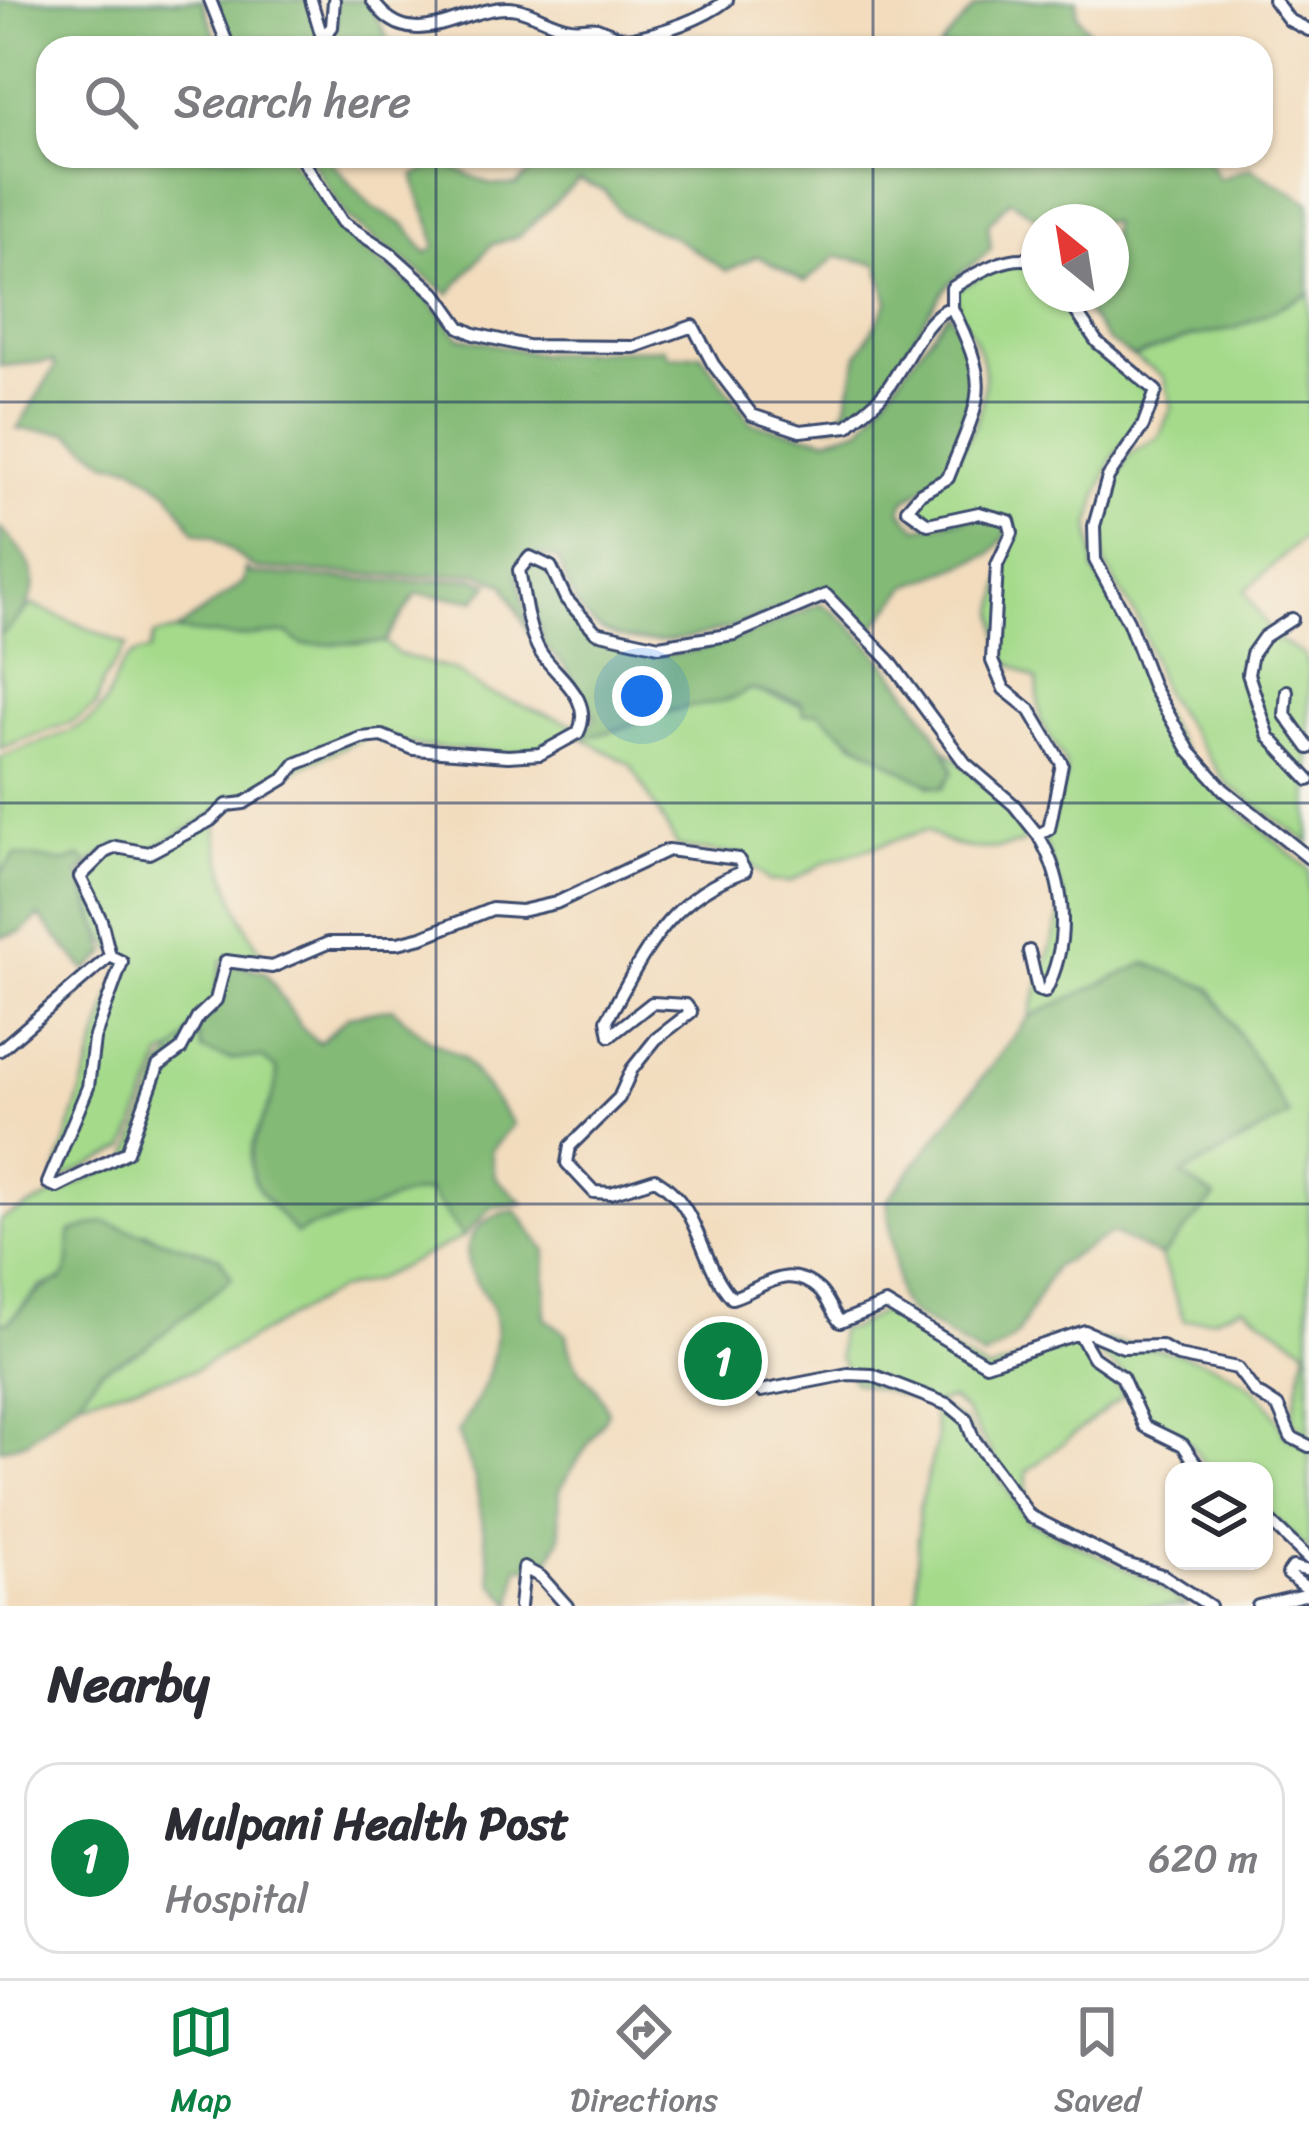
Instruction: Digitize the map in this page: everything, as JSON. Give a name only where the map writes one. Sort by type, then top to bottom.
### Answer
[{"type":"street","points":[[210,0],[224,36]]},
{"type":"street","points":[[311,0],[322,36]]},
{"type":"street","points":[[323,36],[332,27],[334,0]]},
{"type":"street","points":[[372,0],[386,19],[397,22],[440,28],[485,11],[516,8],[573,29],[596,28],[617,36]]},
{"type":"street","points":[[641,36],[692,20],[727,0]]},
{"type":"street","points":[[1274,0],[1289,20],[1309,30]]},
{"type":"street","points":[[308,168],[342,222],[390,253],[438,296],[460,327],[526,346],[616,347],[653,343],[693,326],[744,408],[787,429],[848,426],[888,388],[898,363],[922,341],[929,322],[952,308]]},
{"type":"street","points":[[1021,259],[1013,257],[952,288],[952,308],[972,344],[979,403],[948,478],[921,493],[907,509],[920,523],[979,513],[1012,526],[998,565],[992,661],[1004,689],[1030,710],[1062,764],[1052,819],[1038,835]]},
{"type":"street","points":[[1076,312],[1097,342],[1156,391],[1154,406],[1129,439],[1100,500],[1094,526],[1102,575],[1190,752],[1224,790],[1309,858]]},
{"type":"street","points":[[1029,951],[1038,990],[1046,992],[1054,976],[1062,914],[1058,875],[1038,835],[1014,805],[965,763],[889,660],[826,595],[734,634],[679,647],[659,646],[596,632],[566,599],[551,567],[530,557],[519,570],[533,630],[539,651],[565,675],[581,710],[578,733],[540,754],[508,756],[414,749],[382,736],[361,738],[296,764],[284,779],[244,803],[226,805],[212,820],[149,853],[116,847],[105,851],[80,877],[101,920],[110,956],[122,962],[122,969],[94,1039],[88,1087],[57,1150],[48,1183],[52,1188],[128,1153],[158,1066],[181,1049],[198,1017],[216,1000],[226,961],[262,968],[328,943],[398,943],[492,909],[520,911],[556,903],[668,850],[738,859],[745,872],[710,883],[682,902],[607,1020],[610,1036],[652,1003],[686,1005],[691,1012],[656,1039],[632,1070],[620,1098],[565,1155],[594,1192],[610,1193],[655,1179],[672,1190],[688,1206],[732,1298],[769,1278],[785,1276],[818,1288],[840,1322],[886,1304],[986,1364],[1079,1333],[1123,1347],[1161,1346],[1178,1356],[1237,1368],[1255,1392],[1278,1407],[1291,1437],[1309,1445]]},
{"type":"street","points":[[1292,619],[1264,637],[1252,654],[1248,674],[1269,736],[1309,780]]},
{"type":"street","points":[[1287,691],[1285,715],[1309,748]]},
{"type":"street","points":[[0,1050],[110,956]]},
{"type":"street","points":[[1079,1333],[1093,1357],[1122,1377],[1144,1426],[1183,1445],[1195,1462]]},
{"type":"street","points":[[761,1391],[848,1374],[872,1376],[950,1405],[966,1419],[973,1438],[1030,1516],[1123,1563],[1164,1576],[1210,1606]]},
{"type":"street","points":[[1273,1525],[1309,1559]]},
{"type":"street","points":[[1309,1570],[1293,1567],[1288,1574],[1309,1592]]},
{"type":"street","points":[[520,1606],[524,1568],[541,1577],[567,1606]]},
{"type":"street","points":[[1258,1606],[1309,1592]]},
{"type":"green space","points":[[0,0],[202,0],[216,36],[36,36],[36,168],[297,168],[357,245],[425,295],[459,337],[539,354],[664,348],[669,357],[701,354],[752,423],[826,439],[862,428],[948,312],[970,343],[976,394],[946,473],[905,500],[901,511],[917,528],[982,517],[1000,522],[1007,534],[991,554],[908,586],[869,634],[826,587],[771,613],[701,635],[632,640],[604,631],[581,611],[558,559],[526,554],[517,568],[530,635],[504,584],[477,573],[415,577],[256,569],[213,537],[195,532],[168,491],[133,466],[107,462],[69,433],[17,429],[55,367],[53,361],[0,366]]},
{"type":"green space","points":[[214,0],[309,0],[321,36],[228,36]]},
{"type":"green space","points":[[336,0],[368,0],[386,36],[328,36],[336,29]]},
{"type":"green space","points":[[996,0],[1077,0],[1077,15],[1092,36],[950,36],[974,8]]},
{"type":"green space","points":[[316,168],[337,168],[372,207],[406,226],[426,253],[435,248],[434,237],[414,176],[431,168],[453,168],[492,185],[516,185],[536,168],[1213,168],[1219,179],[1250,168],[1309,202],[1309,293],[1236,328],[1190,337],[1133,357],[1108,341],[1086,312],[1129,312],[1129,204],[1021,207],[1010,200],[988,224],[991,248],[949,284],[881,389],[846,420],[826,426],[846,408],[858,355],[888,302],[878,264],[837,256],[805,282],[757,256],[727,271],[672,236],[623,216],[605,191],[579,180],[519,236],[491,245],[449,294],[348,219]]},
{"type":"green space","points":[[1005,263],[1021,265],[1021,312],[1071,312],[1096,351],[1148,390],[1149,408],[1112,459],[1098,494],[1090,526],[1094,571],[1129,631],[1149,691],[1189,760],[1223,797],[1309,869],[1309,1438],[1292,1419],[1306,1348],[1243,1306],[1214,1318],[1184,1321],[1161,1257],[1214,1198],[1180,1176],[1289,1115],[1210,988],[1147,964],[1029,1017],[1065,901],[1042,835],[1066,778],[1065,762],[1040,720],[1037,680],[1002,658],[996,612],[1013,520],[918,519],[912,509],[944,474],[980,412],[983,366],[959,312],[957,290]]},
{"type":"green space","points":[[1309,293],[1309,532],[1245,591],[1273,637],[1304,655],[1309,670],[1309,843],[1227,784],[1164,694],[1140,623],[1105,565],[1101,538],[1111,491],[1129,455],[1159,437],[1172,406],[1163,376],[1133,357],[1190,337],[1236,328]]},
{"type":"green space","points":[[0,528],[25,557],[34,583],[25,609],[0,636]]},
{"type":"green space","points":[[530,561],[548,573],[581,626],[607,644],[636,653],[699,649],[820,603],[857,632],[897,678],[932,728],[953,771],[943,788],[933,785],[879,756],[819,712],[804,714],[801,702],[749,689],[731,699],[581,737],[595,717],[563,664],[544,646],[525,569]]},
{"type":"green space","points":[[246,569],[252,574],[417,582],[473,578],[490,584],[475,600],[416,594],[385,642],[302,645],[287,633],[235,637],[176,631],[244,582]]},
{"type":"green space","points":[[32,605],[127,645],[102,683],[96,706],[72,722],[0,748],[0,636]]},
{"type":"green space","points":[[176,631],[287,633],[303,645],[385,642],[398,654],[456,671],[486,692],[578,726],[539,751],[511,753],[424,747],[372,734],[282,776],[152,849],[116,845],[89,863],[79,857],[64,862],[15,856],[0,874],[0,758],[64,733],[97,714],[127,660],[149,651],[154,635]]},
{"type":"green space","points":[[749,689],[819,711],[853,742],[899,763],[931,787],[953,772],[946,750],[1021,818],[1026,832],[1022,843],[972,848],[927,830],[826,862],[790,882],[769,881],[741,855],[678,847],[631,765],[581,737],[731,699]]},
{"type":"green space","points":[[217,817],[220,851],[233,894],[251,936],[271,964],[222,960],[214,997],[179,1048],[162,1057],[126,1148],[53,1183],[113,989],[126,962],[97,921],[86,871],[116,850],[147,856]]},
{"type":"green space","points":[[15,855],[64,862],[79,857],[89,863],[79,874],[107,953],[86,971],[39,916],[22,932],[0,937],[0,874]]},
{"type":"green space","points":[[1146,963],[1210,988],[1289,1115],[1181,1175],[1215,1197],[1161,1257],[1112,1233],[1054,1267],[1016,1337],[984,1358],[908,1311],[899,1298],[887,1201],[1029,1017]]},
{"type":"green space","points":[[234,964],[265,972],[302,1028],[319,1043],[349,1016],[392,1008],[427,1039],[463,1057],[513,1124],[491,1151],[495,1177],[523,1203],[492,1207],[463,1237],[429,1191],[398,1197],[296,1234],[257,1188],[250,1166],[277,1070],[262,1058],[229,1059],[202,1050],[196,1026],[218,1005],[224,968]]},
{"type":"green space","points":[[196,1026],[229,1059],[262,1057],[277,1069],[251,1165],[257,1187],[296,1234],[398,1197],[429,1191],[463,1237],[372,1281],[339,1289],[193,1371],[78,1400],[101,1370],[145,1348],[231,1277],[218,1257],[177,1249],[146,1232],[69,1264],[62,1280],[41,1286],[7,1323],[0,1321],[0,1220],[127,1161],[163,1066]]},
{"type":"green space","points":[[516,1211],[546,1251],[545,1318],[567,1334],[574,1361],[608,1413],[559,1490],[560,1538],[545,1569],[518,1567],[513,1605],[492,1582],[475,1479],[457,1433],[485,1383],[496,1328],[493,1311],[469,1268],[469,1245],[486,1221]]},
{"type":"green space","points":[[104,1222],[219,1257],[232,1278],[145,1348],[101,1370],[78,1400],[27,1441],[0,1449],[0,1321],[7,1323],[39,1292],[62,1280],[69,1264],[70,1232]]},
{"type":"green space","points":[[883,1311],[988,1371],[1062,1345],[1078,1344],[1124,1395],[1027,1471],[1026,1507],[965,1411],[951,1399],[935,1403],[964,1422],[1027,1520],[1143,1577],[1187,1606],[916,1606],[919,1508],[937,1441],[932,1404],[854,1382],[839,1357],[839,1329],[851,1329]]},
{"type":"green space","points":[[1093,1339],[1178,1354],[1230,1373],[1253,1388],[1271,1408],[1284,1434],[1309,1449],[1309,1550],[1273,1517],[1273,1462],[1203,1462],[1189,1442],[1154,1428],[1142,1415],[1131,1380],[1094,1351]]},
{"type":"place","name":"Mulpani Health Post","points":[[723,1361]]}]
